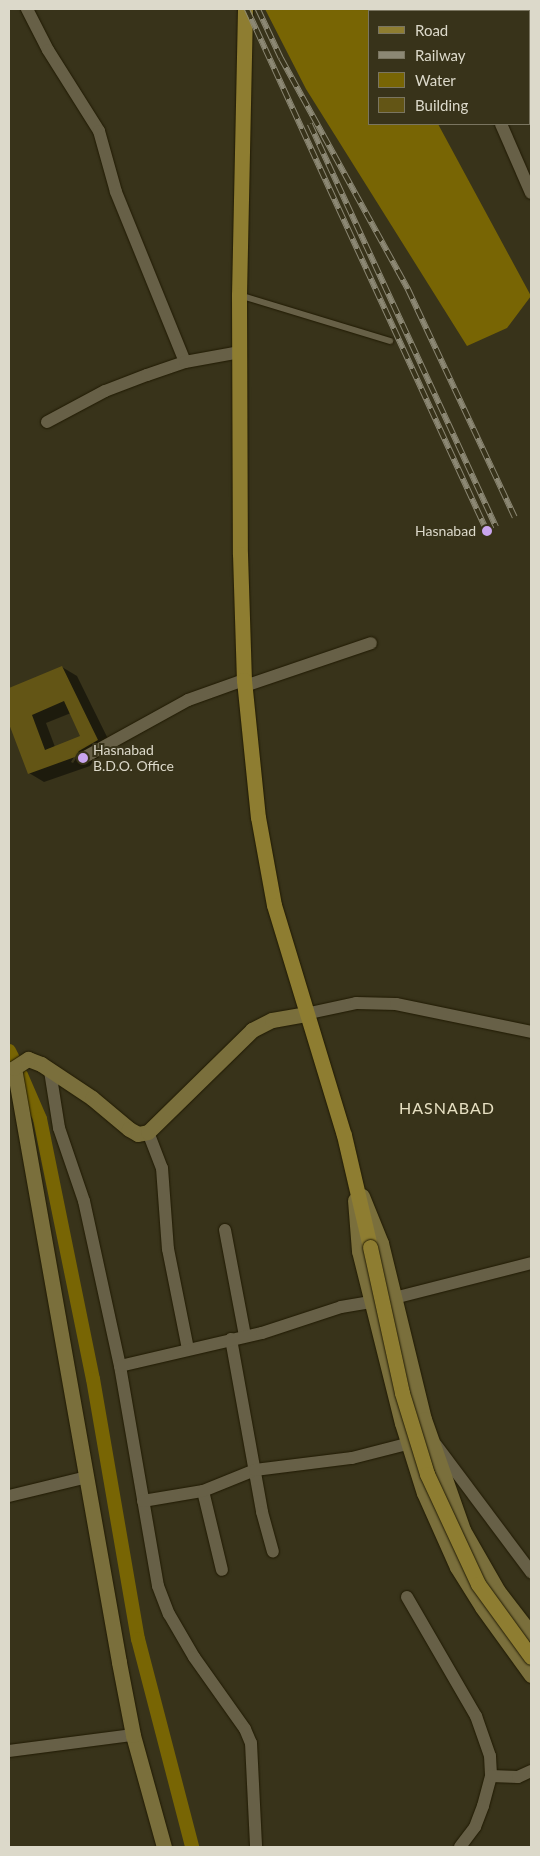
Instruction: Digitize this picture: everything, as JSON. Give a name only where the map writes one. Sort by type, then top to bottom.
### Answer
[{"type":"main road","points":[[245,9],[239,295],[240,554],[245,683],[264,860],[305,1014],[331,1090],[357,1186],[402,1393],[428,1474],[478,1584],[531,1656]]},
{"type":"street","points":[[27,9],[48,50],[99,131],[116,192],[185,362]]},
{"type":"street","points":[[501,125],[531,193]]},
{"type":"street","points":[[47,422],[105,391],[185,362],[240,352]]},
{"type":"street","points":[[83,758],[188,700],[371,643]]},
{"type":"street","points":[[164,1847],[134,1734],[11,1067],[28,1060],[50,1071],[92,1098],[129,1129],[138,1134],[148,1132],[252,1030],[272,1020],[356,1003],[396,1004],[531,1032]]},
{"type":"street","points":[[50,1071],[59,1128],[84,1201],[120,1366],[158,1586],[169,1614],[194,1657],[246,1729],[251,1743],[256,1847]]},
{"type":"street","points":[[148,1132],[162,1168],[168,1250],[188,1349]]},
{"type":"street","points":[[357,1186],[381,1243],[431,1438],[463,1530],[498,1592],[531,1634]]},
{"type":"street","points":[[357,1186],[357,1232],[372,1302],[408,1444],[424,1493],[457,1567],[531,1675]]},
{"type":"street","points":[[225,1230],[244,1336]]},
{"type":"street","points":[[120,1366],[244,1336],[341,1307],[394,1298],[531,1263]]},
{"type":"street","points":[[231,1339],[255,1470],[273,1552]]},
{"type":"street","points":[[143,1501],[203,1491],[255,1470],[352,1458],[431,1438]]},
{"type":"street","points":[[431,1438],[531,1572]]},
{"type":"street","points":[[9,1496],[87,1477]]},
{"type":"street","points":[[203,1491],[222,1570]]},
{"type":"street","points":[[408,1597],[476,1716],[490,1756],[491,1776],[475,1827],[460,1847]]},
{"type":"street","points":[[9,1751],[134,1734]]},
{"type":"street","points":[[491,1776],[518,1777],[531,1772]]},
{"type":"lane","points":[[239,295],[390,341]]},
{"type":"water","points":[[265,9],[393,9],[368,10],[368,125],[439,125],[531,296],[507,328],[467,346],[306,89]]},
{"type":"building","points":[[62,666],[98,740],[79,751],[75,757],[28,774],[9,724],[9,688]],"holes":[[[64,701],[80,736],[45,750],[32,715]]]},
{"type":"waterway","points":[[9,1051],[13,1059]]},
{"type":"waterway","points":[[21,1075],[40,1119],[93,1379],[138,1639],[192,1847]]},
{"type":"railway","points":[[247,9],[487,531]]},
{"type":"railway","points":[[258,9],[281,58],[408,289],[515,517]]},
{"type":"railway","points":[[310,124],[496,527]]},
{"type":"place","name":"Hasnabad","points":[[487,531]]},
{"type":"place","name":"Hasnabad B.D.O. Office","points":[[83,758]]},
{"type":"district","name":"HASNABAD","points":[[447,1108]]}]
